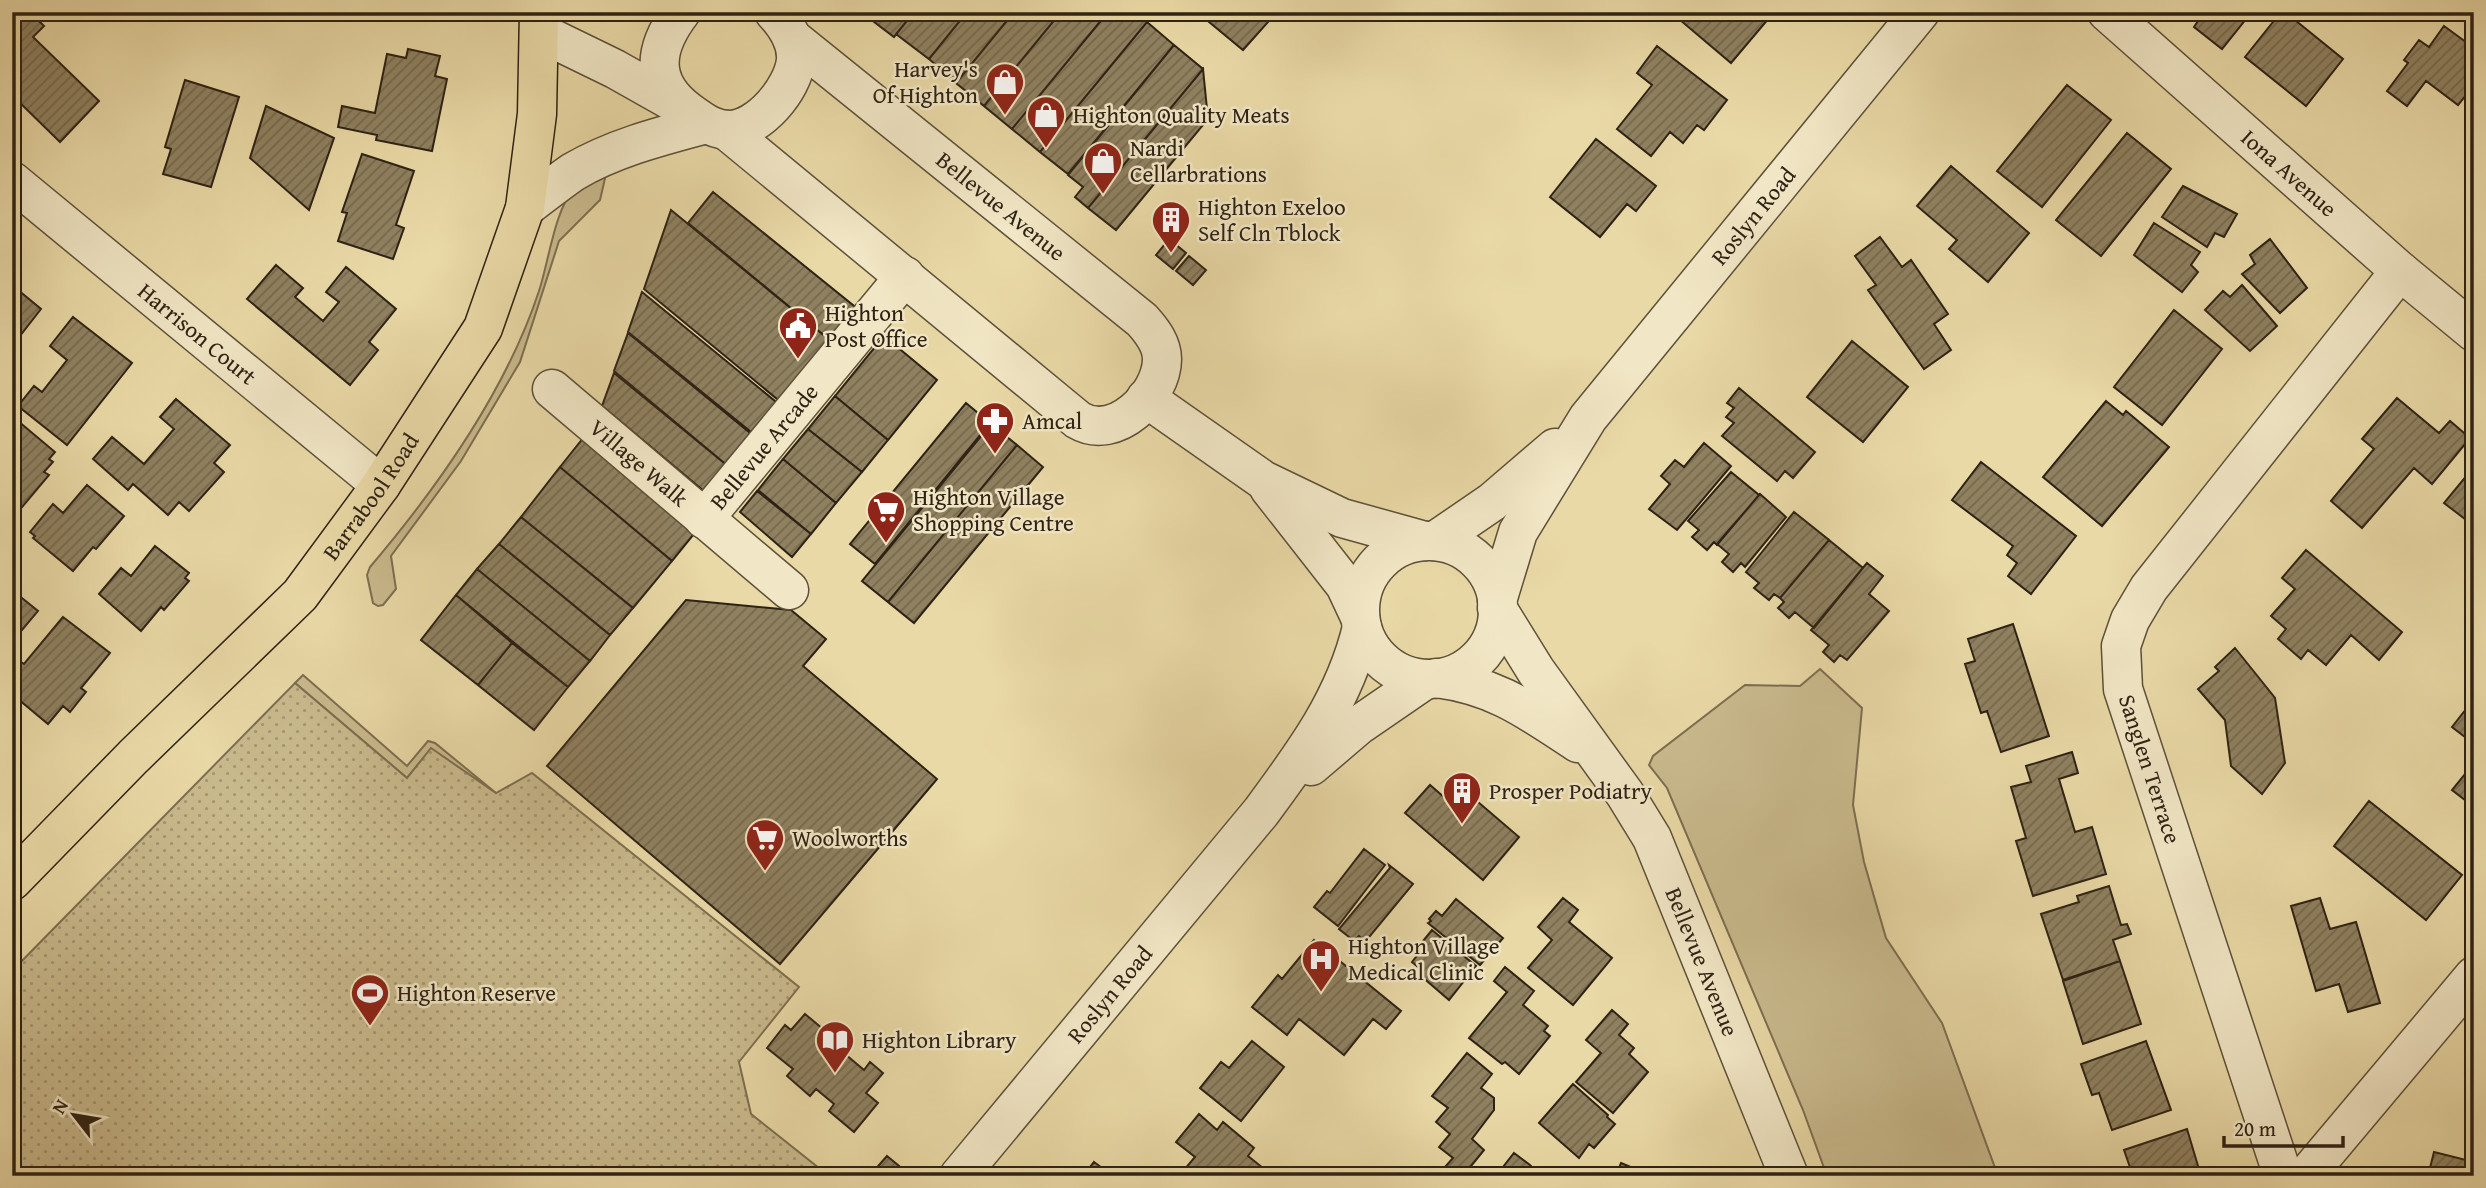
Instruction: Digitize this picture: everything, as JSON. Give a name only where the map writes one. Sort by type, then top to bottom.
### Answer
[{"type":"main road","name":"Barrabool Road","points":[[12,881],[133,757],[300,595],[382,485],[484,328],[525,208],[537,114],[539,22]]},
{"type":"street","name":"Bellevue Avenue","points":[[681,12],[665,37],[659,68],[665,88],[905,276],[1070,414],[1094,427],[1112,424],[1129,415],[1146,398],[1157,380],[1162,359],[1157,340],[1142,320],[783,25]]},
{"type":"street","name":"Roslyn Road","points":[[1261,812],[1349,733],[1431,678],[1446,677],[1464,669],[1479,656],[1494,630],[1497,604],[1518,532],[1588,418],[1920,12]]},
{"type":"street","name":"Iona Avenue","points":[[2107,12],[2400,271],[2474,332]]},
{"type":"street","name":"Bellevue Avenue","points":[[539,22],[703,119],[747,126],[781,94],[792,74],[796,61],[783,25]]},
{"type":"street","points":[[525,208],[570,174],[600,159],[703,119]]},
{"type":"street","name":"Harrison Court","points":[[12,181],[382,485]]},
{"type":"street","name":"Sanglen Terrace","points":[[2283,1176],[2123,689],[2121,646],[2130,621],[2149,588],[2400,271]]},
{"type":"street","name":"Bellevue Arcade","points":[[704,519],[905,276]]},
{"type":"street","name":"Village Walk","points":[[551,389],[789,590]]},
{"type":"street","points":[[1146,398],[1263,480],[1342,518],[1455,546],[1480,564],[1491,581],[1497,604]]},
{"type":"street","name":"Roslyn Road","points":[[959,1176],[1261,812],[1313,740],[1331,710],[1353,660],[1361,622],[1361,597],[1373,569],[1396,549],[1430,541],[1492,502],[1588,418]]},
{"type":"street","points":[[1263,480],[1345,585],[1375,653],[1390,667],[1407,675],[1431,678]]},
{"type":"street","name":"Bellevue Avenue","points":[[1497,604],[1536,671],[1641,817],[1652,838],[1789,1176]]},
{"type":"street","name":"Bellevue Avenue","points":[[1431,678],[1469,683],[1494,692],[1524,708],[1597,756]]},
{"type":"street","points":[[2306,1176],[2474,976]]},
{"type":"shaded area","points":[[606,174],[600,200],[559,241],[520,362],[461,461],[391,556],[396,589],[383,605],[378,606],[373,603],[367,575],[370,567],[445,471],[489,401],[525,328],[539,291],[561,210],[567,199],[580,185]]},
{"type":"shaded area","points":[[1820,669],[1862,708],[1853,805],[1864,862],[1886,938],[1942,1023],[1998,1176],[1827,1176],[1803,1110],[1667,788],[1649,765],[1653,756],[1745,685],[1800,686]]},
{"type":"shaded area","points":[[303,675],[407,766],[428,741],[435,743],[496,793],[431,749],[407,778],[295,683]]},
{"type":"shaded area","name":"Highton Reserve","points":[[295,683],[407,778],[431,748],[496,793],[532,773],[799,987],[739,1062],[751,1114],[829,1176],[12,1176],[12,971]]},
{"type":"building","points":[[12,12],[30,12],[44,26],[33,37],[99,101],[60,142],[12,95]]},
{"type":"building","points":[[350,12],[387,12],[388,20],[351,21]]},
{"type":"building","points":[[874,12],[914,12],[894,37],[869,18]]},
{"type":"building","points":[[914,12],[967,12],[929,59],[896,34]]},
{"type":"building","points":[[967,12],[1014,12],[956,83],[929,59]]},
{"type":"building","points":[[1014,12],[1061,12],[984,106],[956,83]]},
{"type":"building","points":[[1061,12],[1108,12],[1012,129],[984,106]]},
{"type":"building","points":[[1108,12],[1135,12],[1147,22],[1040,152],[1012,129]]},
{"type":"building","points":[[1197,12],[1277,12],[1243,50]]},
{"type":"building","points":[[1762,12],[1769,18],[1731,63],[1673,14]]},
{"type":"building","points":[[2204,12],[2239,12],[2246,19],[2222,49],[2194,27]]},
{"type":"building","points":[[2281,12],[2285,12],[2343,59],[2306,106],[2245,57]]},
{"type":"building","points":[[1147,22],[1174,45],[1068,174],[1040,152]]},
{"type":"building","points":[[2444,26],[2474,48],[2474,65],[2465,77],[2474,85],[2458,105],[2426,81],[2407,106],[2387,91],[2408,63],[2404,60],[2419,40],[2429,47]]},
{"type":"building","points":[[1174,45],[1203,69],[1088,208],[1075,197],[1083,187],[1068,175]]},
{"type":"building","points":[[1657,46],[1727,100],[1704,130],[1697,125],[1683,143],[1670,132],[1651,156],[1617,129],[1652,85],[1637,73]]},
{"type":"building","points":[[408,49],[440,56],[435,76],[447,79],[432,151],[376,140],[377,135],[338,127],[342,106],[375,113],[387,54],[406,58]]},
{"type":"building","points":[[1203,69],[1208,119],[1116,230],[1088,208]]},
{"type":"building","points":[[185,80],[239,97],[211,187],[163,174],[171,149],[165,147]]},
{"type":"building","points":[[2067,85],[2111,120],[2042,207],[1997,171]]},
{"type":"building","points":[[266,106],[334,138],[309,210],[250,158]]},
{"type":"building","points":[[2127,133],[2171,169],[2101,256],[2056,220]]},
{"type":"building","points":[[1596,139],[1656,186],[1636,211],[1627,204],[1600,237],[1550,197]]},
{"type":"building","points":[[362,154],[414,171],[396,225],[404,228],[393,259],[338,241],[347,213],[342,212]]},
{"type":"building","points":[[1951,166],[2029,233],[1988,282],[1949,249],[1957,240],[1917,206]]},
{"type":"building","points":[[2183,186],[2237,214],[2224,237],[2215,233],[2207,247],[2162,217]]},
{"type":"building","points":[[713,192],[859,310],[832,342],[688,223]]},
{"type":"building","points":[[671,210],[832,342],[783,404],[644,289]]},
{"type":"building","points":[[2154,223],[2200,252],[2191,265],[2198,272],[2182,292],[2134,255]]},
{"type":"building","points":[[1880,237],[1902,267],[1911,260],[1948,314],[1934,324],[1951,350],[1924,369],[1868,290],[1876,285],[1855,256]]},
{"type":"building","name":"Highton Exeloo Self Cln Tblock","points":[[1169,239],[1186,253],[1173,269],[1156,255]]},
{"type":"building","points":[[2270,239],[2307,288],[2280,313],[2242,274],[2255,264],[2250,255]]},
{"type":"building","points":[[1189,256],[1206,270],[1193,285],[1176,271]]},
{"type":"building","points":[[276,265],[303,288],[295,297],[323,321],[339,302],[326,292],[346,267],[396,309],[369,342],[378,350],[350,385],[247,299]]},
{"type":"building","points":[[12,285],[41,309],[12,346]]},
{"type":"building","points":[[2242,285],[2277,326],[2250,351],[2205,310],[2223,291],[2230,297]]},
{"type":"building","points":[[642,292],[781,406],[756,436],[628,332]]},
{"type":"building","points":[[2174,310],[2222,349],[2162,425],[2114,387]]},
{"type":"building","points":[[73,317],[132,363],[67,445],[18,406],[34,386],[42,392],[67,360],[50,346]]},
{"type":"building","points":[[628,333],[755,437],[729,467],[614,371]]},
{"type":"building","points":[[884,336],[937,380],[888,440],[835,396]]},
{"type":"building","points":[[1852,341],[1908,387],[1863,442],[1807,397]]},
{"type":"building","points":[[614,373],[729,467],[705,492],[602,406]]},
{"type":"building","points":[[1739,388],[1815,452],[1793,478],[1785,471],[1777,481],[1722,436],[1734,423],[1726,417],[1734,408],[1727,403]]},
{"type":"building","points":[[835,396],[888,440],[862,472],[808,429]]},
{"type":"building","points":[[2397,398],[2439,433],[2450,421],[2470,438],[2432,484],[2414,468],[2362,528],[2331,501],[2374,449],[2362,439]]},
{"type":"building","points":[[176,399],[230,445],[214,463],[224,472],[189,511],[179,502],[168,515],[133,484],[128,490],[93,459],[112,437],[144,464],[174,429],[160,417]]},
{"type":"building","points":[[2106,401],[2123,415],[2126,411],[2169,447],[2102,526],[2043,477]]},
{"type":"building","points":[[966,403],[990,423],[875,564],[850,544]]},
{"type":"building","points":[[18,421],[55,452],[49,459],[53,462],[44,472],[49,475],[12,519],[12,428]]},
{"type":"building","points":[[991,424],[1017,445],[888,602],[862,581]]},
{"type":"building","points":[[808,429],[862,472],[836,503],[783,459]]},
{"type":"building","points":[[584,437],[698,529],[672,561],[560,467]]},
{"type":"building","points":[[1704,443],[1731,466],[1677,530],[1649,509],[1670,484],[1661,476],[1675,460],[1684,467]]},
{"type":"building","points":[[1017,445],[1043,467],[914,623],[888,602]]},
{"type":"building","points":[[783,459],[836,503],[811,534],[758,490]]},
{"type":"building","points":[[1981,462],[2076,536],[2031,594],[2008,576],[2017,563],[2007,555],[2013,546],[1952,500]]},
{"type":"building","points":[[560,467],[672,561],[633,608],[521,517]]},
{"type":"building","points":[[1731,472],[1759,495],[1717,545],[1714,542],[1707,550],[1692,537],[1699,530],[1688,521]]},
{"type":"building","points":[[2468,474],[2474,479],[2474,526],[2444,503]]},
{"type":"building","points":[[87,485],[124,516],[73,571],[33,538],[35,536],[30,532],[53,504],[63,513]]},
{"type":"building","points":[[757,491],[811,534],[792,557],[740,512]]},
{"type":"building","points":[[1760,494],[1786,517],[1745,567],[1741,563],[1733,572],[1722,562],[1729,554],[1717,544]]},
{"type":"building","points":[[1794,512],[1829,540],[1780,598],[1774,594],[1769,600],[1754,588],[1759,583],[1746,572]]},
{"type":"building","points":[[521,517],[633,608],[610,635],[499,544]]},
{"type":"building","points":[[1829,540],[1863,568],[1814,628],[1795,612],[1789,618],[1778,608],[1784,602],[1780,598]]},
{"type":"building","points":[[499,544],[610,635],[590,661],[477,569]]},
{"type":"building","points":[[155,546],[189,573],[185,578],[189,581],[164,610],[161,607],[141,631],[99,594],[121,568],[131,576]]},
{"type":"building","points":[[2306,550],[2402,632],[2379,660],[2351,635],[2326,665],[2308,650],[2301,659],[2278,639],[2286,629],[2271,616],[2295,589],[2282,578]]},
{"type":"building","points":[[1867,563],[1883,576],[1869,594],[1889,611],[1847,660],[1840,655],[1834,662],[1823,652],[1829,645],[1811,630]]},
{"type":"building","points":[[477,569],[590,661],[568,687],[456,595]]},
{"type":"building","points":[[12,590],[38,611],[12,642]]},
{"type":"building","points":[[456,595],[512,643],[478,685],[421,640]]},
{"type":"building","name":"Woolworths","points":[[686,600],[791,610],[826,639],[803,666],[937,779],[780,964],[547,766]]},
{"type":"building","points":[[63,617],[110,653],[81,688],[86,692],[70,712],[63,706],[48,724],[12,694],[12,672],[21,662],[24,664]]},
{"type":"building","points":[[2013,624],[2049,736],[2001,752],[1987,711],[1981,713],[1965,664],[1975,661],[1968,639]]},
{"type":"building","points":[[512,643],[568,687],[534,730],[478,685]]},
{"type":"building","points":[[2235,648],[2275,698],[2285,763],[2262,794],[2231,766],[2225,720],[2198,689],[2219,671],[2215,667]]},
{"type":"building","points":[[2474,699],[2474,744],[2452,727]]},
{"type":"building","points":[[2072,752],[2078,773],[2059,779],[2075,832],[2092,827],[2106,874],[2033,896],[2016,841],[2026,838],[2011,787],[2031,782],[2026,766]]},
{"type":"building","points":[[2474,763],[2474,807],[2452,790]]},
{"type":"building","name":"Prosper Podiatry","points":[[1457,784],[1519,837],[1483,880],[1405,813],[1430,785],[1445,798]]},
{"type":"building","points":[[2369,801],[2462,875],[2426,920],[2334,846]]},
{"type":"building","points":[[1364,849],[1385,865],[1338,926],[1314,907],[1327,891],[1330,893]]},
{"type":"building","points":[[1389,865],[1413,884],[1365,942],[1359,936],[1354,941],[1339,929],[1390,868]]},
{"type":"building","points":[[2109,886],[2121,925],[2127,924],[2131,934],[2113,940],[2120,961],[2063,980],[2041,914],[2079,902],[2077,896]]},
{"type":"building","points":[[1563,898],[1578,910],[1569,922],[1612,958],[1573,1005],[1528,968],[1552,940],[1538,927]]},
{"type":"building","points":[[2320,898],[2330,929],[2356,922],[2380,1003],[2348,1012],[2339,984],[2316,991],[2291,906]]},
{"type":"building","points":[[1456,899],[1503,938],[1480,965],[1428,923],[1436,911],[1442,916]]},
{"type":"building","points":[[1432,930],[1476,966],[1449,1000],[1420,975],[1423,971],[1412,962],[1422,949],[1419,946]]},
{"type":"building","name":"Highton Village Medical Clinic","points":[[1314,940],[1401,1011],[1386,1029],[1373,1019],[1344,1055],[1299,1019],[1287,1035],[1252,1007],[1278,975],[1282,979]]},
{"type":"building","points":[[2120,961],[2141,1024],[2083,1044],[2063,981]]},
{"type":"building","points":[[1505,967],[1534,991],[1523,1005],[1548,1026],[1544,1031],[1550,1036],[1519,1074],[1469,1038],[1507,992],[1494,981]]},
{"type":"building","points":[[1612,1010],[1628,1024],[1619,1035],[1634,1048],[1629,1054],[1648,1072],[1613,1113],[1576,1082],[1601,1053],[1586,1040]]},
{"type":"building","name":"Highton Library","points":[[805,1014],[848,1050],[845,1054],[864,1070],[870,1062],[883,1073],[866,1093],[878,1103],[854,1132],[829,1111],[834,1104],[816,1089],[810,1096],[787,1076],[793,1069],[767,1048],[785,1025],[791,1030]]},
{"type":"building","points":[[1252,1041],[1284,1067],[1241,1121],[1200,1088],[1221,1062],[1229,1068]]},
{"type":"building","points":[[2146,1041],[2171,1110],[2112,1130],[2099,1093],[2092,1095],[2081,1064]]},
{"type":"building","points":[[1467,1053],[1492,1074],[1481,1088],[1494,1098],[1494,1110],[1472,1139],[1484,1150],[1463,1176],[1458,1176],[1446,1166],[1453,1158],[1439,1147],[1450,1134],[1436,1122],[1448,1108],[1432,1096]]},
{"type":"building","points":[[1573,1084],[1615,1124],[1594,1148],[1589,1144],[1579,1158],[1539,1123]]},
{"type":"building","points":[[1199,1114],[1217,1130],[1223,1122],[1254,1148],[1248,1156],[1273,1176],[1179,1176],[1195,1157],[1176,1142]]},
{"type":"building","points":[[2187,1129],[2201,1176],[2133,1176],[2124,1150]]},
{"type":"building","points":[[2434,1152],[2474,1162],[2474,1176],[2428,1176]]},
{"type":"building","points":[[1514,1153],[1530,1165],[1540,1176],[1496,1176]]},
{"type":"building","points":[[887,1156],[899,1166],[891,1176],[875,1176],[872,1173]]},
{"type":"building","points":[[1094,1162],[1113,1176],[1083,1176]]},
{"type":"building","points":[[1621,1163],[1652,1176],[1616,1176]]},
{"type":"place","name":"Harvey's Of Highton","points":[[1005,116]]},
{"type":"place","name":"Highton Quality Meats","points":[[1046,149]]},
{"type":"place","name":"Nardi Cellarbrations","points":[[1103,195]]},
{"type":"place","name":"Highton Exeloo Self Cln Tblock","points":[[1171,254]]},
{"type":"place","name":"Highton Post Office","points":[[798,360]]},
{"type":"place","name":"Amcal","points":[[995,455]]},
{"type":"place","name":"Highton Village Shopping Centre","points":[[886,544]]},
{"type":"place","name":"Prosper Podiatry","points":[[1462,825]]},
{"type":"place","name":"Woolworths","points":[[765,872]]},
{"type":"place","name":"Highton Village Medical Clinic","points":[[1321,993]]},
{"type":"place","name":"Highton Reserve","points":[[370,1027]]},
{"type":"place","name":"Highton Library","points":[[835,1074]]}]
